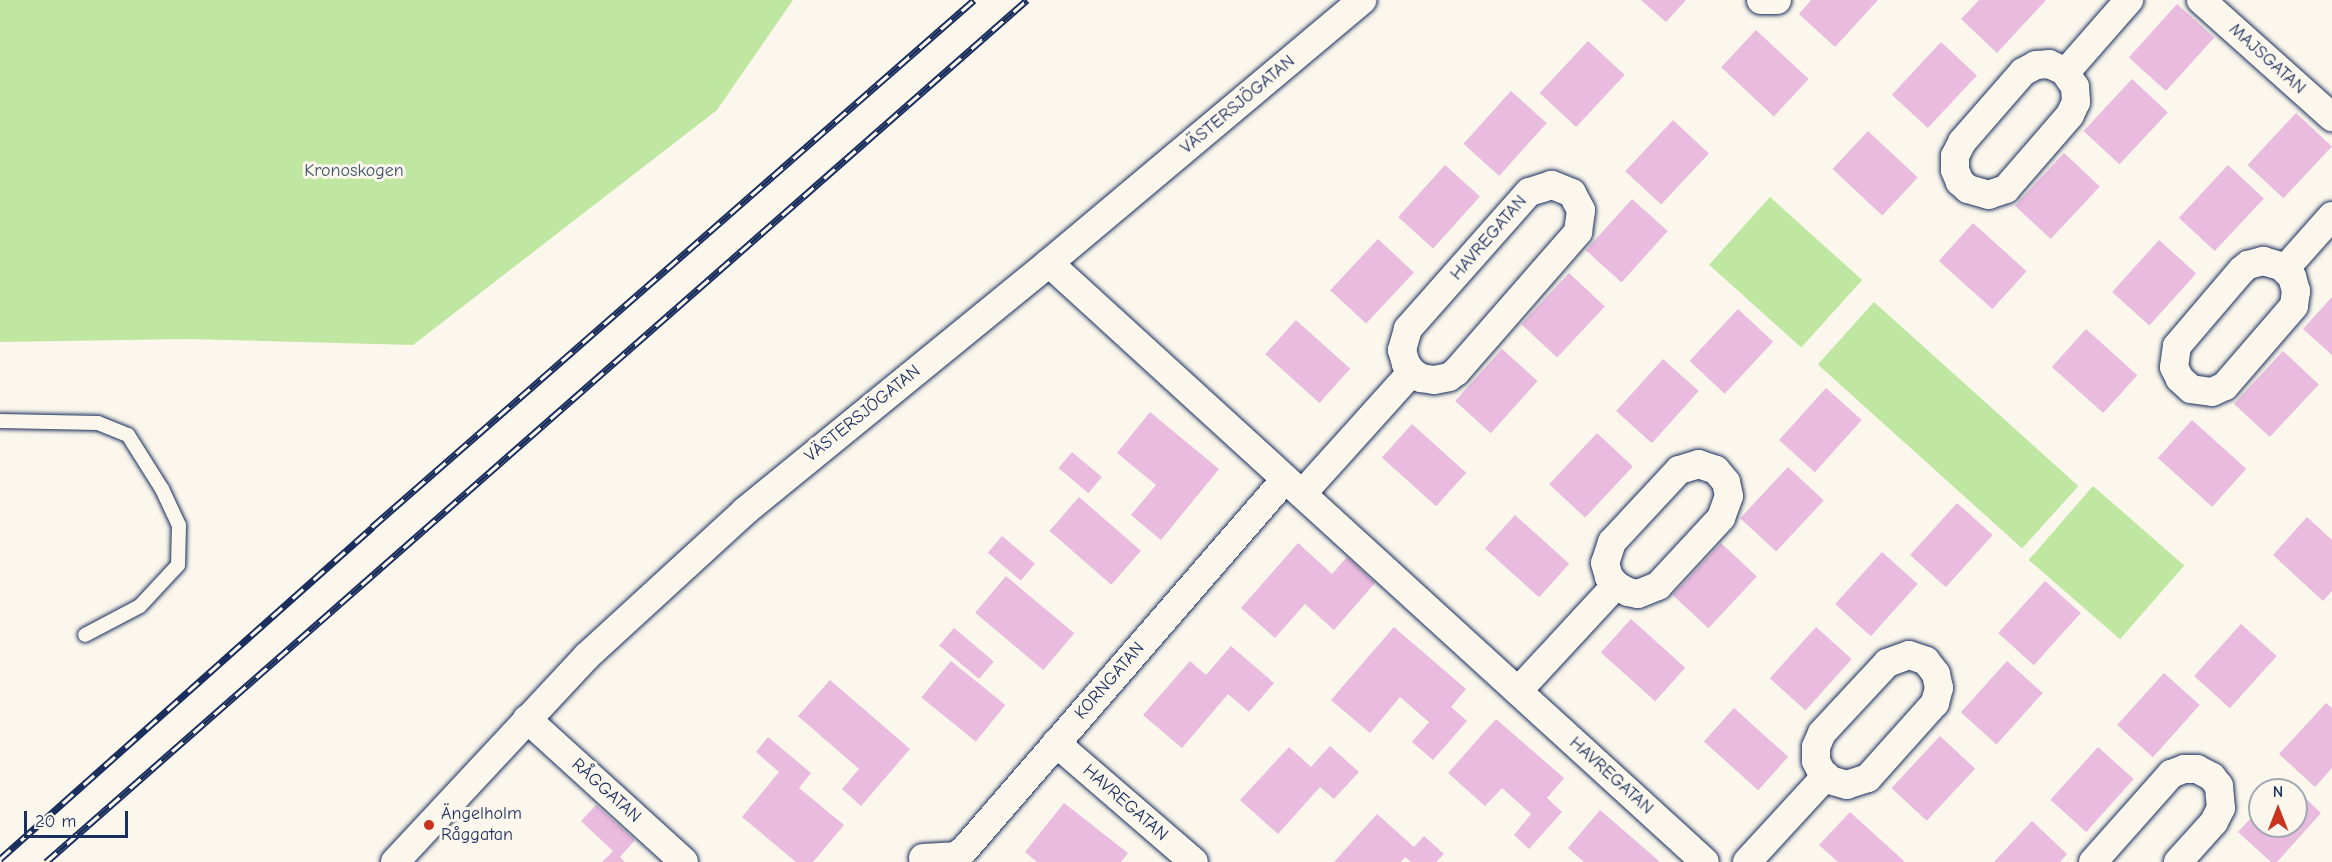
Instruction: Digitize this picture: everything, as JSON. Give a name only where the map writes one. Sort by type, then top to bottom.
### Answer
[{"type":"street","name":"VÄSTERSJÖGATAN","points":[[395,862],[587,656],[745,511],[1049,263],[1362,0]]},
{"type":"street","points":[[1761,0],[1777,0]]},
{"type":"street","points":[[2066,72],[2129,0]]},
{"type":"street","name":"MAJSGATAN","points":[[2201,0],[2332,117]]},
{"type":"street","points":[[2049,64],[2066,72],[2075,87],[2074,109],[2006,189],[1985,195],[1965,187],[1955,170],[1958,149],[2024,72],[2036,65],[2049,64]]},
{"type":"street","name":"HAVREGATAN","points":[[1552,185],[1572,193],[1581,210],[1578,232],[1456,372],[1449,377],[1434,380],[1425,379],[1412,372],[1406,364],[1402,350],[1408,329],[1529,192],[1552,185]]},
{"type":"street","points":[[2285,269],[2332,216]]},
{"type":"street","points":[[2263,261],[2273,262],[2285,269],[2295,285],[2294,306],[2235,375],[2225,386],[2212,392],[2199,392],[2184,384],[2174,367],[2177,346],[2242,270],[2263,261]]},
{"type":"street","name":"HAVREGATAN","points":[[1049,263],[1705,862]]},
{"type":"street","points":[[1294,486],[1412,372]]},
{"type":"street","points":[[1700,464],[1716,470],[1724,477],[1729,490],[1728,504],[1721,518],[1652,590],[1632,593],[1616,585],[1605,563],[1612,542],[1678,470],[1700,464]]},
{"type":"street","name":"KORNGATAN","points":[[923,858],[949,857],[961,853],[1056,743],[1294,486]]},
{"type":"street","points":[[1518,691],[1616,585]]},
{"type":"street","points":[[1909,655],[1929,664],[1939,681],[1935,703],[1868,778],[1847,785],[1834,782],[1826,776],[1816,761],[1818,740],[1887,663],[1909,655]]},
{"type":"street","name":"RÅGGATAN","points":[[527,719],[684,862]]},
{"type":"street","name":"HAVREGATAN","points":[[1056,743],[1194,862]]},
{"type":"street","points":[[2093,862],[2171,774],[2184,769],[2197,769],[2212,777],[2219,786],[2221,808],[2214,822],[2178,862]]},
{"type":"street","points":[[1747,862],[1826,776]]},
{"type":"lane","points":[[0,422],[98,423],[128,435],[162,489],[179,525],[178,565],[140,606],[85,635]]},
{"type":"green space","name":"Kronoskogen","points":[[0,0],[793,0],[717,110],[413,345],[187,339],[0,342]]},
{"type":"green space","points":[[1770,197],[1862,280],[1801,348],[1709,265]]},
{"type":"green space","points":[[1874,302],[2078,486],[2022,548],[1818,364]]},
{"type":"green space","points":[[2093,486],[2184,565],[2120,639],[2029,560]]},
{"type":"building","points":[[1641,0],[1686,0],[1666,22]]},
{"type":"building","points":[[1811,0],[1878,0],[1835,47],[1799,14]]},
{"type":"building","points":[[1979,0],[2046,0],[1997,53],[1961,19]]},
{"type":"building","points":[[2177,4],[2214,37],[2166,91],[2129,58]]},
{"type":"building","points":[[1756,30],[1809,79],[1774,116],[1721,67]]},
{"type":"building","points":[[1588,41],[1625,75],[1576,127],[1540,93]]},
{"type":"building","points":[[1941,42],[1977,75],[1928,128],[1892,95]]},
{"type":"building","points":[[2132,79],[2168,112],[2119,164],[2084,131]]},
{"type":"building","points":[[1511,91],[1547,123],[1499,176],[1463,144]]},
{"type":"building","points":[[2296,113],[2332,146],[2283,198],[2248,165]]},
{"type":"building","points":[[1673,120],[1709,153],[1661,205],[1625,171]]},
{"type":"building","points":[[1868,131],[1918,177],[1882,215],[1833,169]]},
{"type":"building","points":[[2064,153],[2100,186],[2051,239],[2015,206]]},
{"type":"building","points":[[1445,165],[1480,196],[1433,248],[1398,217]]},
{"type":"building","points":[[2228,165],[2264,198],[2215,251],[2179,218]]},
{"type":"building","points":[[1632,199],[1668,231],[1622,282],[1586,250]]},
{"type":"building","points":[[1973,223],[2027,271],[1992,309],[1939,261]]},
{"type":"building","points":[[1378,239],[1414,272],[1366,324],[1330,290]]},
{"type":"building","points":[[2159,240],[2196,273],[2149,325],[2112,292]]},
{"type":"building","points":[[1569,273],[1605,306],[1557,358],[1521,324]]},
{"type":"building","points":[[2332,297],[2332,355],[2303,329]]},
{"type":"building","points":[[1738,309],[1773,342],[1725,394],[1690,361]]},
{"type":"building","points":[[1296,320],[1350,369],[1319,403],[1265,354]]},
{"type":"building","points":[[2086,329],[2137,375],[2103,413],[2052,367]]},
{"type":"building","points":[[1502,349],[1538,381],[1491,433],[1455,401]]},
{"type":"building","points":[[2283,351],[2319,384],[2270,437],[2234,404]]},
{"type":"building","points":[[1663,359],[1699,391],[1652,443],[1616,411]]},
{"type":"building","points":[[1826,388],[1862,420],[1815,472],[1779,440]]},
{"type":"building","points":[[1150,412],[1219,469],[1161,540],[1131,515],[1156,485],[1117,453]]},
{"type":"building","points":[[2192,420],[2246,469],[2212,507],[2158,458]]},
{"type":"building","points":[[1412,424],[1466,473],[1436,506],[1382,457]]},
{"type":"building","points":[[1597,433],[1633,466],[1585,518],[1549,484]]},
{"type":"building","points":[[1072,452],[1102,477],[1088,493],[1059,468]]},
{"type":"building","points":[[1788,467],[1824,500],[1776,552],[1740,518]]},
{"type":"building","points":[[1079,497],[1141,551],[1111,585],[1049,531]]},
{"type":"building","points":[[1957,503],[1993,535],[1946,587],[1910,555]]},
{"type":"building","points":[[1515,515],[1569,564],[1539,597],[1485,548]]},
{"type":"building","points":[[2307,517],[2332,540],[2332,591],[2323,601],[2273,555]]},
{"type":"building","points":[[1002,536],[1035,564],[1021,580],[988,553]]},
{"type":"building","points":[[1298,543],[1332,574],[1347,557],[1375,583],[1334,630],[1305,604],[1275,638],[1241,608]]},
{"type":"building","points":[[1721,543],[1757,576],[1708,628],[1673,595]]},
{"type":"building","points":[[1882,552],[1918,584],[1871,636],[1835,604]]},
{"type":"building","points":[[1006,576],[1074,633],[1043,670],[975,613]]},
{"type":"building","points":[[2045,581],[2081,613],[2034,665],[1998,633]]},
{"type":"building","points":[[1631,619],[1685,668],[1655,701],[1601,652]]},
{"type":"building","points":[[2241,624],[2277,656],[2230,708],[2194,676]]},
{"type":"building","points":[[1394,627],[1466,689],[1451,707],[1467,721],[1433,760],[1412,742],[1429,722],[1400,697],[1370,733],[1331,700]]},
{"type":"building","points":[[1816,627],[1852,659],[1806,710],[1770,678]]},
{"type":"building","points":[[954,628],[994,661],[979,679],[939,646]]},
{"type":"building","points":[[1231,646],[1274,683],[1249,712],[1228,694],[1182,748],[1143,715],[1190,661],[1206,675]]},
{"type":"building","points":[[951,661],[1005,705],[976,742],[921,698]]},
{"type":"building","points":[[2007,661],[2043,693],[1997,744],[1961,712]]},
{"type":"building","points":[[2164,673],[2200,705],[2153,757],[2117,725]]},
{"type":"building","points":[[830,680],[910,749],[861,806],[842,789],[859,769],[798,716]]},
{"type":"building","points":[[2326,703],[2332,708],[2332,768],[2315,787],[2308,778],[2279,754]]},
{"type":"building","points":[[1734,708],[1788,757],[1758,790],[1704,741]]},
{"type":"building","points":[[1496,719],[1564,778],[1547,798],[1562,812],[1529,849],[1514,835],[1531,814],[1502,788],[1485,806],[1448,773]]},
{"type":"building","points":[[1940,736],[1975,769],[1927,821],[1892,788]]},
{"type":"building","points":[[768,737],[811,773],[799,788],[844,825],[813,862],[796,862],[742,817],[779,772],[756,752]]},
{"type":"building","points":[[1330,746],[1359,772],[1334,799],[1320,787],[1278,834],[1240,800],[1289,747],[1311,767]]},
{"type":"building","points":[[2098,747],[2134,779],[2086,832],[2050,800]]},
{"type":"building","points":[[2308,801],[2321,813],[2308,827]]},
{"type":"building","points":[[1064,803],[1128,853],[1121,862],[1037,862],[1025,852]]},
{"type":"building","points":[[596,805],[635,840],[620,857],[625,862],[602,862],[613,851],[581,821]]},
{"type":"building","points":[[1600,810],[1659,861],[1584,862],[1568,848]]},
{"type":"building","points":[[1850,812],[1904,861],[1838,862],[1819,845]]},
{"type":"building","points":[[1377,814],[1414,847],[1424,836],[1444,854],[1436,862],[1411,862],[1405,857],[1401,862],[1334,862]]},
{"type":"building","points":[[2032,821],[2067,854],[2060,862],[1994,862]]},
{"type":"building","points":[[2248,821],[2248,838],[2299,838],[2277,862],[2271,862],[2238,832]]},
{"type":"railway","points":[[0,859],[372,527],[974,0]]},
{"type":"railway","points":[[46,862],[1027,0]]},
{"type":"place","name":"Ängelholm Råggatan","points":[[429,825]]}]
